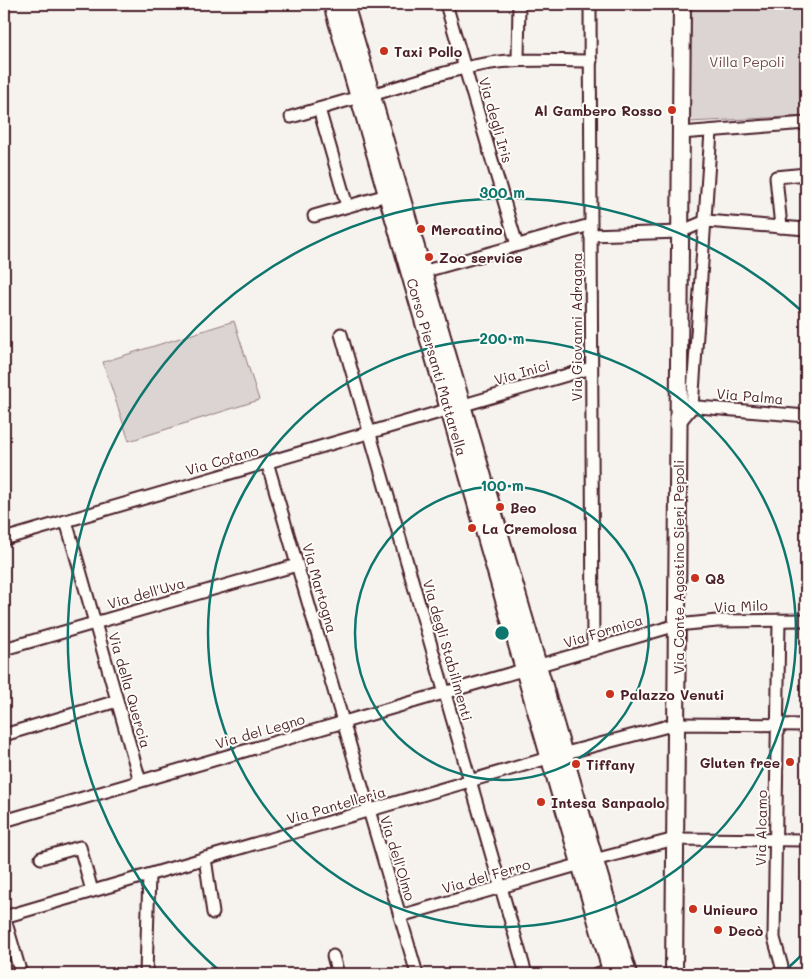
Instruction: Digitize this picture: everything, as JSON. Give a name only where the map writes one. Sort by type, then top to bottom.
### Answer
[{"type":"main road","name":"Corso Piersanti Mattarella","points":[[332,4],[365,96],[422,272],[455,408]]},
{"type":"main road","name":"Corso Piersanti Mattarella","points":[[345,4],[387,195],[455,408],[587,862],[610,967],[628,974]]},
{"type":"main road","name":"Via Conte Agostino Sieri Pepoli","points":[[674,974],[679,423],[686,406],[680,334],[682,4]]},
{"type":"street","name":"Via degli Iris","points":[[446,4],[517,245]]},
{"type":"street","points":[[518,60],[519,4]]},
{"type":"street","name":"Via Giovanni Adragna","points":[[590,4],[593,218],[590,230],[593,650]]},
{"type":"street","points":[[292,117],[465,68],[518,60],[591,61]]},
{"type":"street","points":[[319,109],[347,206]]},
{"type":"street","points":[[681,132],[711,132],[806,123]]},
{"type":"street","name":"Via Conte Agostino Sieri Pepoli","points":[[686,406],[697,335],[711,132]]},
{"type":"street","points":[[781,227],[776,177],[806,174]]},
{"type":"street","points":[[314,216],[387,195]]},
{"type":"street","points":[[422,272],[517,245],[590,230],[680,232],[706,221],[806,229]]},
{"type":"street","name":"Via degli Stabilimenti","points":[[341,334],[526,974]]},
{"type":"street","points":[[680,334],[697,335]]},
{"type":"street","name":"Via Inici","points":[[455,408],[591,368]]},
{"type":"street","name":"Via Palma","points":[[686,406],[806,416]]},
{"type":"street","name":"Via Cofano","points":[[4,539],[455,408]]},
{"type":"street","name":"Via Martogna","points":[[268,462],[343,722]]},
{"type":"street","name":"Via della Quercia","points":[[66,521],[140,781]]},
{"type":"street","name":"Via dell'Uva","points":[[4,649],[297,565]]},
{"type":"street","name":"Via Alcamo","points":[[779,620],[774,938],[784,974]]},
{"type":"street","name":"Via Milo","points":[[677,625],[717,621],[806,620]]},
{"type":"street","name":"Via Formica","points":[[530,668],[677,625]]},
{"type":"street","name":"Via del Legno","points":[[4,821],[530,668]]},
{"type":"street","points":[[4,735],[117,701]]},
{"type":"street","name":"Via dell'Olmo","points":[[343,722],[417,974]]},
{"type":"street","name":"Via Pantelleria","points":[[4,916],[556,756],[676,724],[806,725]]},
{"type":"street","name":"Via del Ferro","points":[[400,916],[587,862],[676,839],[806,840]]},
{"type":"street","points":[[41,858],[80,846],[92,891]]},
{"type":"street","points":[[205,858],[213,913]]},
{"type":"street","points":[[146,974],[149,875]]},
{"type":"street","points":[[4,916],[20,974]]},
{"type":"street","points":[[332,956],[338,974]]},
{"type":"green space","name":"Villa Pepoli","points":[[726,4],[806,4],[806,116],[690,122],[691,9]]},
{"type":"green space","points":[[234,321],[259,400],[129,441],[103,362]]},
{"type":"place","name":"Taxi Pollo","points":[[384,51]]},
{"type":"place","name":"Al Gambero Rosso","points":[[672,110]]},
{"type":"place","name":"Mercatino","points":[[421,229]]},
{"type":"place","name":"Zoo service","points":[[429,257]]},
{"type":"place","name":"Beo","points":[[500,507]]},
{"type":"place","name":"La Cremolosa","points":[[472,528]]},
{"type":"place","name":"Q8","points":[[695,578]]},
{"type":"place","name":"Palazzo Venuti","points":[[610,694]]},
{"type":"place","name":"Gluten free","points":[[790,762]]},
{"type":"place","name":"Tiffany","points":[[576,764]]},
{"type":"place","name":"Intesa Sanpaolo","points":[[541,802]]},
{"type":"place","name":"Unieuro","points":[[693,909]]},
{"type":"place","name":"Decò","points":[[718,930]]}]
